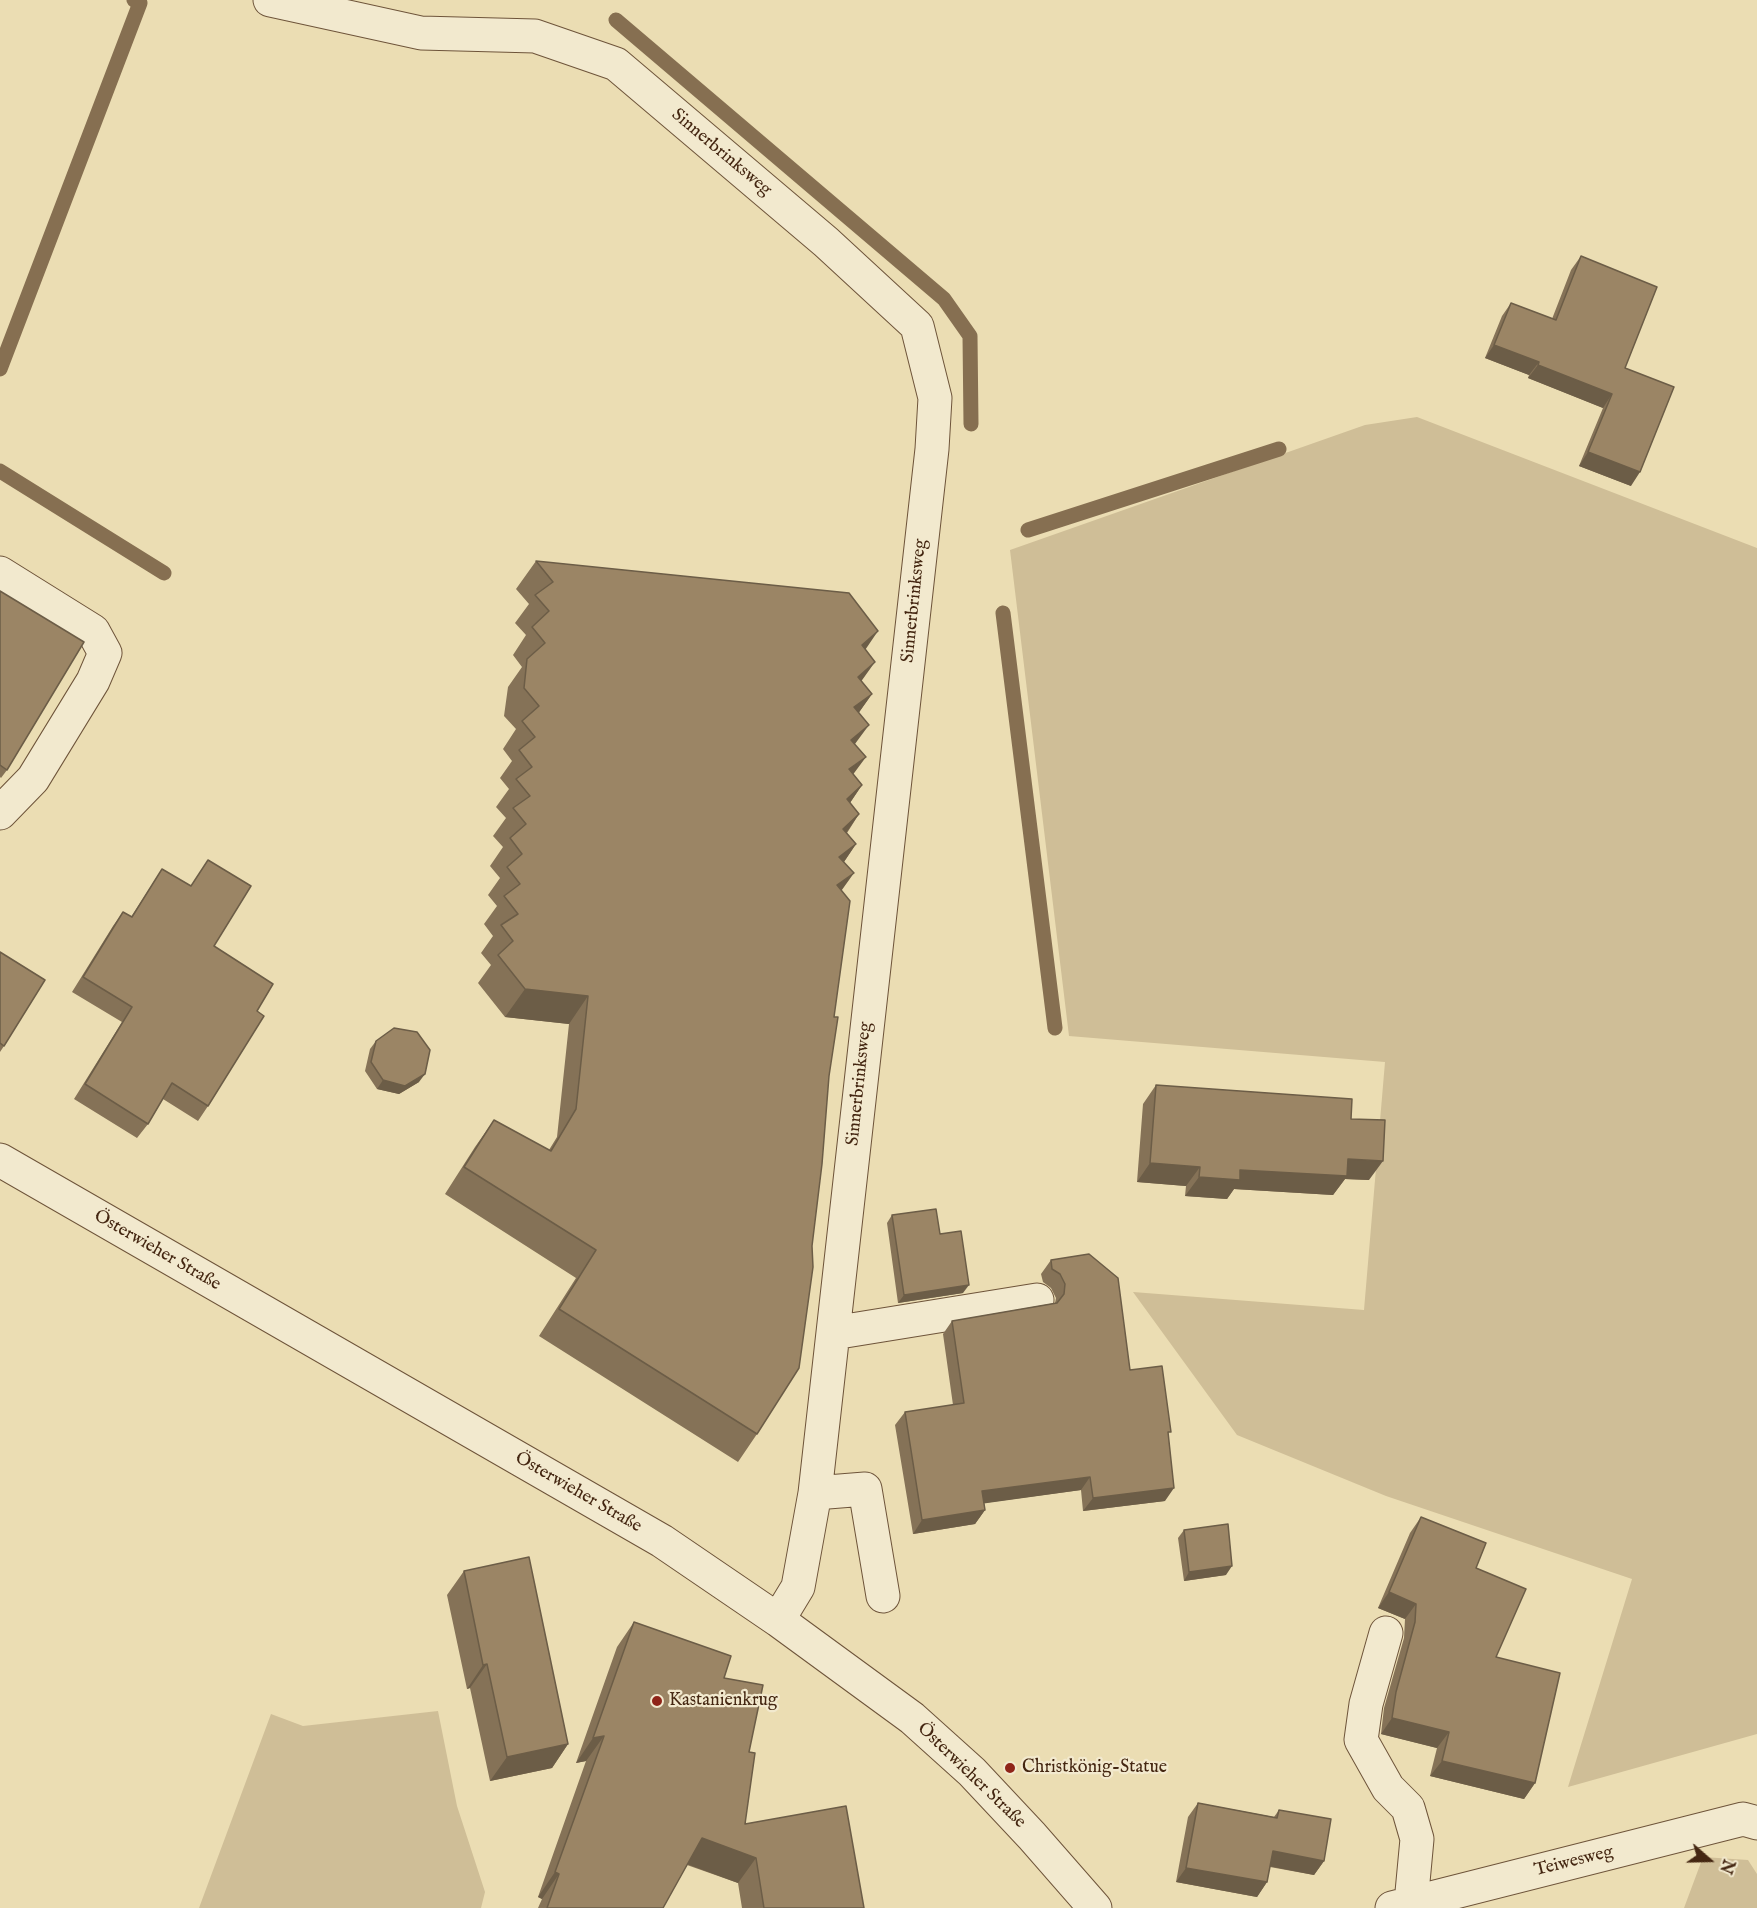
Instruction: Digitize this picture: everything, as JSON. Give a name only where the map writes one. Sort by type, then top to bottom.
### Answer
[{"type":"street","name":"Sinnerbrinksweg","points":[[270,0],[421,33],[535,36],[616,64],[826,242],[917,326],[935,398],[932,449],[815,1492],[798,1587],[778,1620]]},
{"type":"street","points":[[0,573],[93,631],[105,653],[93,681],[33,779],[0,813]]},
{"type":"street","name":"Österwieher Straße","points":[[0,1160],[662,1541],[778,1620],[912,1718],[972,1772],[1095,1908]]},
{"type":"street","points":[[832,1333],[1037,1300]]},
{"type":"street","points":[[815,1492],[864,1489],[883,1596]]},
{"type":"street","points":[[1386,1633],[1366,1704],[1361,1740],[1388,1788],[1408,1808],[1417,1839],[1402,1906]]},
{"type":"street","name":"Teiwesweg","points":[[1402,1906],[1743,1819],[1757,1823]]},
{"type":"shaded area","points":[[1417,417],[1757,548],[1757,1734],[1568,1787],[1632,1579],[1386,1496],[1237,1435],[1133,1292],[1364,1310],[1385,1062],[1069,1036],[1010,550],[1365,425]]},
{"type":"shaded area","points":[[438,1711],[457,1806],[485,1892],[481,1908],[199,1908],[271,1714],[303,1726]]},
{"type":"shaded area","points":[[1703,1857],[1748,1860],[1757,1874],[1757,1908],[1684,1908]]},
{"type":"building","points":[[1581,256],[1657,287],[1625,368],[1674,387],[1640,472],[1588,452],[1612,394],[1494,345],[1511,303],[1556,320]]},
{"type":"building","points":[[536,561],[849,593],[878,631],[862,645],[875,662],[858,677],[872,694],[854,707],[869,725],[851,740],[866,757],[849,769],[862,785],[847,799],[859,814],[843,829],[856,844],[839,857],[854,873],[837,885],[850,901],[834,1017],[838,1017],[829,1076],[812,1246],[813,1267],[799,1368],[757,1434],[559,1309],[596,1250],[464,1167],[494,1120],[551,1151],[576,1109],[588,996],[525,989],[498,955],[513,941],[501,925],[518,914],[504,896],[520,884],[507,867],[522,854],[510,838],[526,824],[513,808],[530,796],[516,779],[532,767],[519,750],[535,737],[522,721],[539,706],[524,688],[527,659],[545,643],[532,627],[549,611],[535,595],[553,582]]},
{"type":"building","points":[[0,591],[84,642],[7,770],[0,765]]},
{"type":"building","points":[[208,860],[251,886],[214,946],[273,984],[257,1011],[264,1016],[208,1106],[172,1083],[148,1124],[85,1084],[132,1007],[83,977],[123,912],[132,917],[162,869],[191,886]]},
{"type":"building","points":[[0,952],[45,980],[4,1046],[0,1043]]},
{"type":"building","points":[[394,1028],[417,1032],[430,1050],[425,1074],[405,1086],[383,1080],[371,1062],[376,1041]]},
{"type":"building","points":[[1156,1085],[1352,1099],[1351,1119],[1385,1120],[1383,1161],[1348,1159],[1347,1176],[1240,1170],[1240,1180],[1199,1177],[1200,1167],[1150,1163]]},
{"type":"building","points":[[936,1209],[940,1234],[961,1231],[969,1285],[904,1295],[892,1215]]},
{"type":"building","points":[[1089,1254],[1118,1278],[1130,1370],[1162,1366],[1171,1432],[1168,1432],[1174,1488],[1093,1498],[1090,1477],[982,1491],[985,1510],[922,1520],[905,1412],[964,1403],[952,1321],[1057,1303],[1064,1294],[1065,1284],[1060,1274],[1052,1269],[1051,1260]]},
{"type":"building","points":[[1421,1517],[1486,1543],[1476,1568],[1526,1589],[1496,1657],[1560,1673],[1535,1783],[1442,1761],[1449,1732],[1392,1718],[1396,1692],[1415,1622],[1416,1604],[1389,1592]]},
{"type":"building","points":[[1228,1524],[1232,1566],[1189,1572],[1184,1530]]},
{"type":"building","points":[[529,1557],[568,1744],[507,1757],[487,1664],[483,1665],[464,1571]]},
{"type":"building","points":[[634,1622],[731,1656],[724,1678],[763,1685],[749,1752],[755,1753],[745,1824],[846,1806],[864,1908],[764,1908],[756,1858],[702,1838],[663,1908],[547,1908],[559,1874],[555,1872],[604,1736],[593,1738]]},
{"type":"building","points":[[1198,1803],[1277,1818],[1279,1810],[1331,1819],[1324,1861],[1273,1851],[1267,1882],[1186,1868]]},
{"type":"waterway","points":[[0,369],[140,3],[134,0]]},
{"type":"waterway","points":[[616,20],[944,299],[970,336],[971,424]]},
{"type":"waterway","points":[[1028,530],[1279,449]]},
{"type":"waterway","points":[[0,471],[164,573]]},
{"type":"waterway","points":[[1003,613],[1055,1028]]},
{"type":"place","name":"Kastanienkrug","points":[[657,1701]]},
{"type":"place","name":"Christkönig-Statue","points":[[1010,1768]]}]
